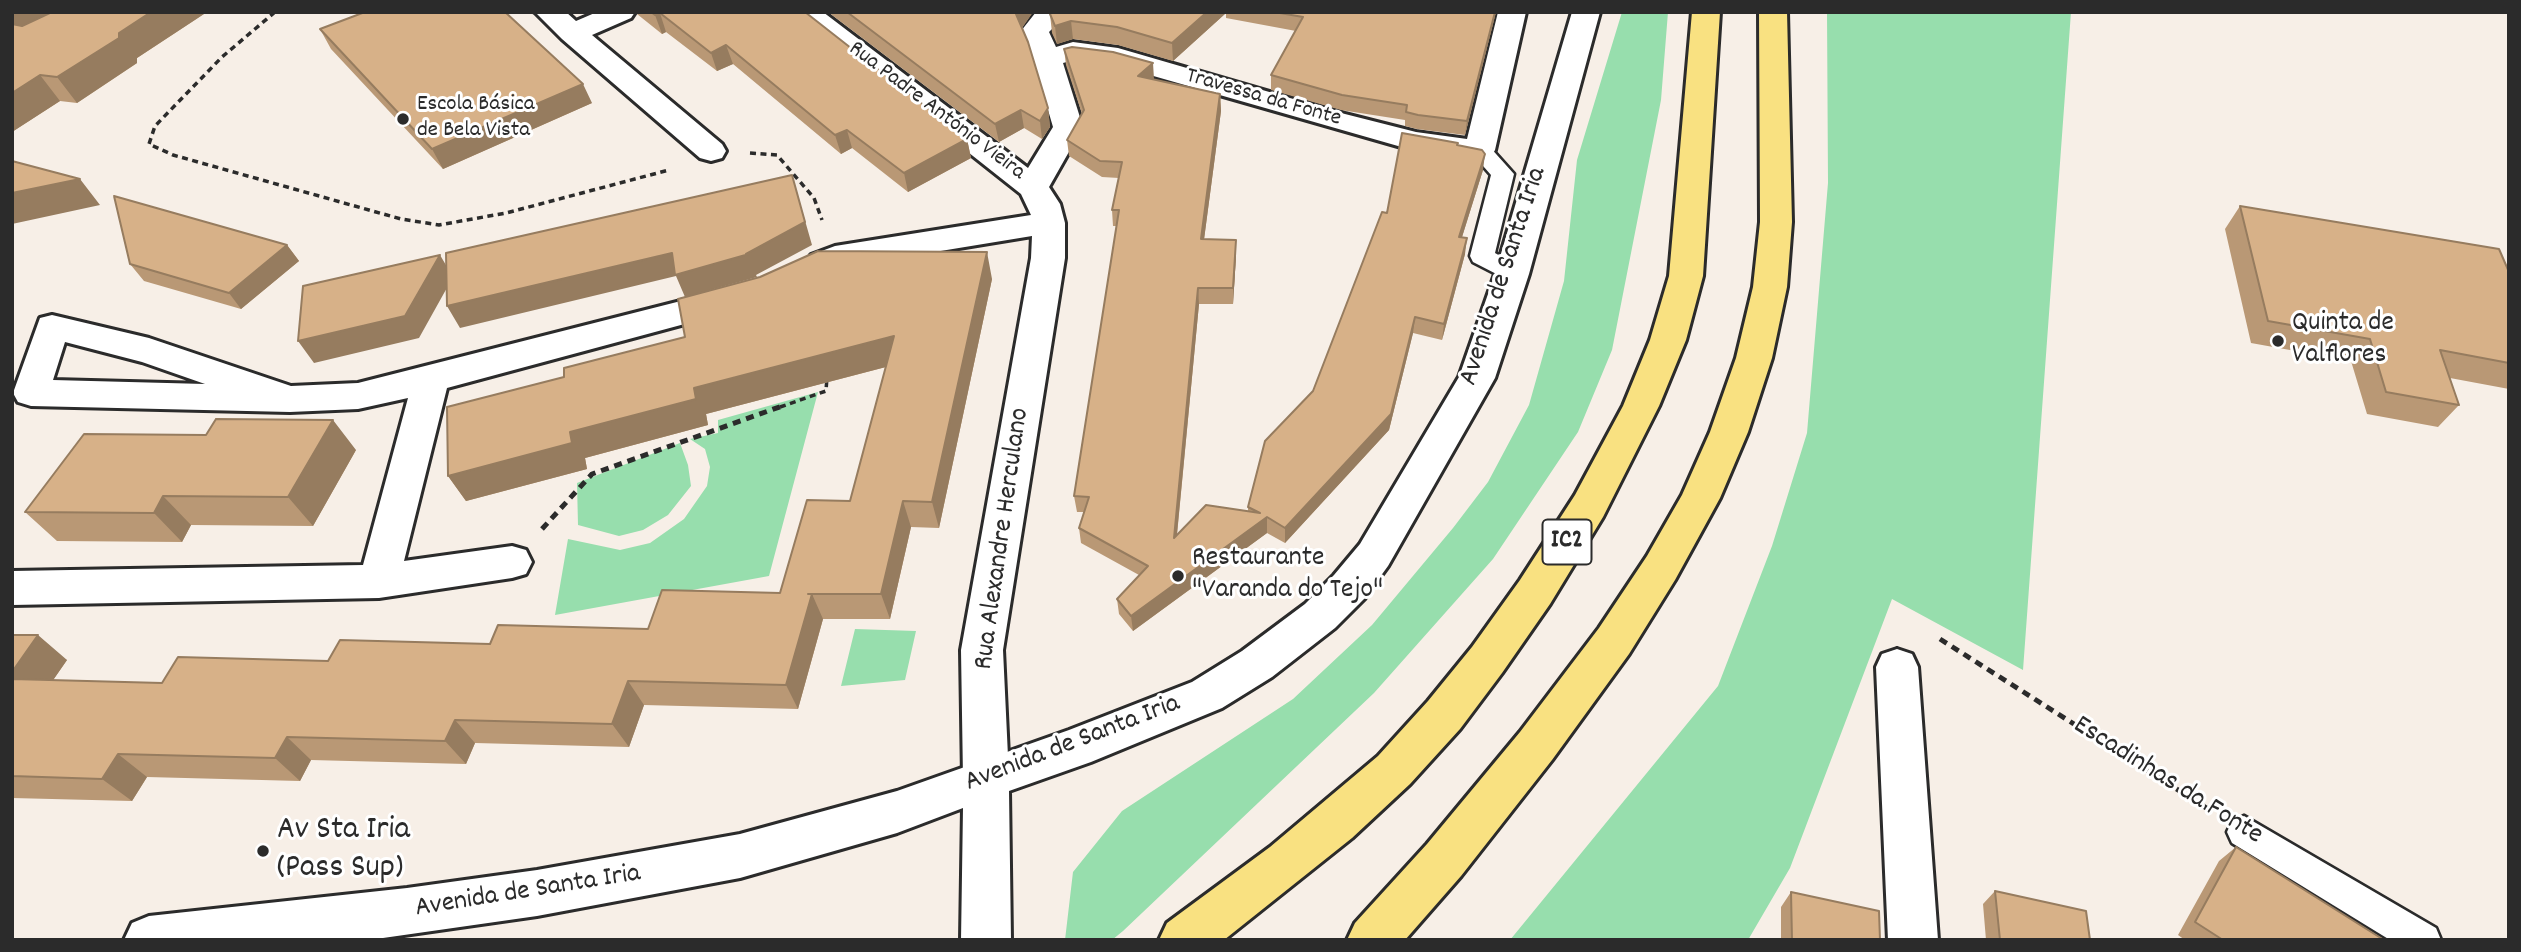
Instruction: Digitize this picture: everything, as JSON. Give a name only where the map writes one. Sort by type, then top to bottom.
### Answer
[{"type":"highway","name":"IC2","points":[[1184,940],[1287,863],[1394,770],[1444,715],[1487,660],[1535,592],[1589,506],[1642,406],[1668,340],[1686,276],[1706,12]]},
{"type":"highway","points":[[1372,940],[1469,829],[1536,746],[1614,641],[1661,568],[1700,498],[1729,432],[1754,358],[1770,288],[1776,222],[1773,12]]},
{"type":"street","points":[[549,12],[711,150]]},
{"type":"street","points":[[572,33],[621,12]]},
{"type":"street","name":"Rua Padre António Vieira","points":[[804,12],[1033,187]]},
{"type":"street","points":[[1033,187],[1068,127],[1035,31],[1055,12]]},
{"type":"street","points":[[1480,150],[1512,12]]},
{"type":"street","name":"Avenida de Santa Iria","points":[[149,940],[407,912],[537,894],[752,853],[897,812],[1075,748],[1207,695],[1285,645],[1349,587],[1374,555],[1477,378],[1512,274],[1586,12]]},
{"type":"street","name":"Travessa da Fonte","points":[[1047,60],[1073,51],[1118,57],[1345,123],[1416,141],[1480,150]]},
{"type":"street","name":"Rua Alexandre Herculano","points":[[986,940],[986,778],[982,650],[1048,258],[1049,223],[1044,204],[1033,187]]},
{"type":"street","points":[[791,278],[835,257],[1049,223]]},
{"type":"street","points":[[290,399],[149,351],[52,327],[32,393],[290,399],[358,396],[757,293]]},
{"type":"street","points":[[379,581],[431,379]]},
{"type":"street","points":[[12,588],[379,581],[512,562]]},
{"type":"street","points":[[1897,667],[1913,940]]},
{"type":"lane","points":[[1480,150],[1503,174],[1482,256],[1512,274]]},
{"type":"lane","name":"Escadinhas da Fonte","points":[[2244,832],[2423,940]]},
{"type":"path","points":[[275,12],[222,57],[155,126],[149,144],[173,155],[401,219],[439,225],[506,213],[666,172],[711,150],[777,155],[814,198],[835,257]]},
{"type":"path","points":[[512,562],[592,474],[827,391],[828,365]]},
{"type":"path","name":"Escadinhas da Fonte","points":[[1936,636],[2244,832]]},
{"type":"green space","points":[[1622,12],[1668,12],[1661,100],[1612,350],[1578,432],[1493,559],[1374,693],[1112,940],[1065,940],[1073,872],[1122,811],[1293,699],[1372,625],[1488,482],[1529,405],[1564,281],[1577,160]]},
{"type":"green space","points":[[1827,12],[2071,12],[2023,670],[1892,599],[1790,868],[1748,940],[1510,940],[1718,686],[1772,546],[1807,433],[1828,183]]},
{"type":"green space","points":[[818,392],[769,576],[555,615],[568,539],[620,550],[650,543],[684,519],[707,486],[710,467],[705,449],[690,439],[718,433],[718,420]]},
{"type":"green space","points":[[680,443],[688,465],[691,486],[668,515],[643,530],[619,536],[578,525],[577,483]]},
{"type":"green space","points":[[855,629],[916,631],[905,680],[841,686]]},
{"type":"building","points":[[52,12],[151,12],[119,33],[119,38],[57,77],[40,75],[12,93],[12,24],[22,26]]},
{"type":"building","points":[[365,12],[505,12],[583,84],[432,149],[320,29]]},
{"type":"building","points":[[651,12],[805,12],[967,139],[904,173],[847,130],[835,135],[726,45],[711,53],[660,13],[655,15]]},
{"type":"building","points":[[847,12],[1017,12],[1048,108],[1040,121],[1021,110],[995,124]]},
{"type":"building","points":[[1207,12],[1172,43],[1117,27],[1071,21],[1055,26],[1050,14]]},
{"type":"building","points":[[1274,12],[1495,12],[1467,121],[1418,115],[1406,112],[1407,105],[1342,95],[1271,75],[1303,17]]},
{"type":"building","points":[[1072,47],[1113,52],[1153,63],[1138,76],[1220,94],[1201,239],[1236,240],[1233,288],[1198,288],[1174,538],[1206,505],[1260,513],[1248,507],[1265,441],[1313,391],[1382,212],[1387,213],[1402,133],[1458,143],[1457,145],[1482,150],[1485,154],[1459,237],[1467,238],[1444,324],[1415,317],[1391,414],[1285,528],[1267,517],[1131,616],[1117,599],[1148,566],[1079,528],[1089,497],[1074,496],[1119,210],[1112,210],[1122,162],[1100,161],[1067,140],[1084,110],[1064,49]]},
{"type":"building","points":[[12,161],[80,179],[12,193]]},
{"type":"building","points":[[792,175],[805,222],[746,254],[749,254],[675,275],[672,253],[447,306],[446,253]]},
{"type":"building","points":[[114,196],[287,245],[229,293],[130,264]]},
{"type":"building","points":[[2240,206],[2499,249],[2509,272],[2509,363],[2440,350],[2459,405],[2386,392],[2370,339],[2268,321]]},
{"type":"building","points":[[818,251],[987,252],[932,502],[903,501],[881,594],[812,594],[786,685],[628,681],[612,724],[455,720],[445,741],[287,737],[275,758],[118,754],[102,779],[12,776],[12,679],[162,683],[178,657],[328,661],[340,640],[490,644],[498,625],[648,629],[662,590],[780,593],[807,500],[850,501],[894,336],[694,388],[696,399],[570,432],[572,443],[448,476],[447,407],[564,377],[564,368],[685,337],[678,299],[760,277]]},
{"type":"building","points":[[440,255],[405,316],[298,341],[303,286]]},
{"type":"building","points":[[216,419],[333,420],[288,497],[163,496],[154,513],[25,512],[84,434],[206,435]]},
{"type":"building","points":[[12,635],[38,635],[12,672]]},
{"type":"building","points":[[2236,847],[2384,940],[2223,940],[2195,922]]},
{"type":"building","points":[[1995,891],[2086,911],[2090,940],[2000,940]]},
{"type":"building","points":[[1791,892],[1879,911],[1880,940],[1792,940]]},
{"type":"place","name":"Escola Básica de Bela Vista","points":[[403,119]]},
{"type":"place","name":"Quinta de Valflores","points":[[2278,341]]},
{"type":"place","name":"Restaurante \"Varanda do Tejo\"","points":[[1178,576]]},
{"type":"place","name":"Av Sta Iria (Pass Sup)","points":[[263,851]]}]
